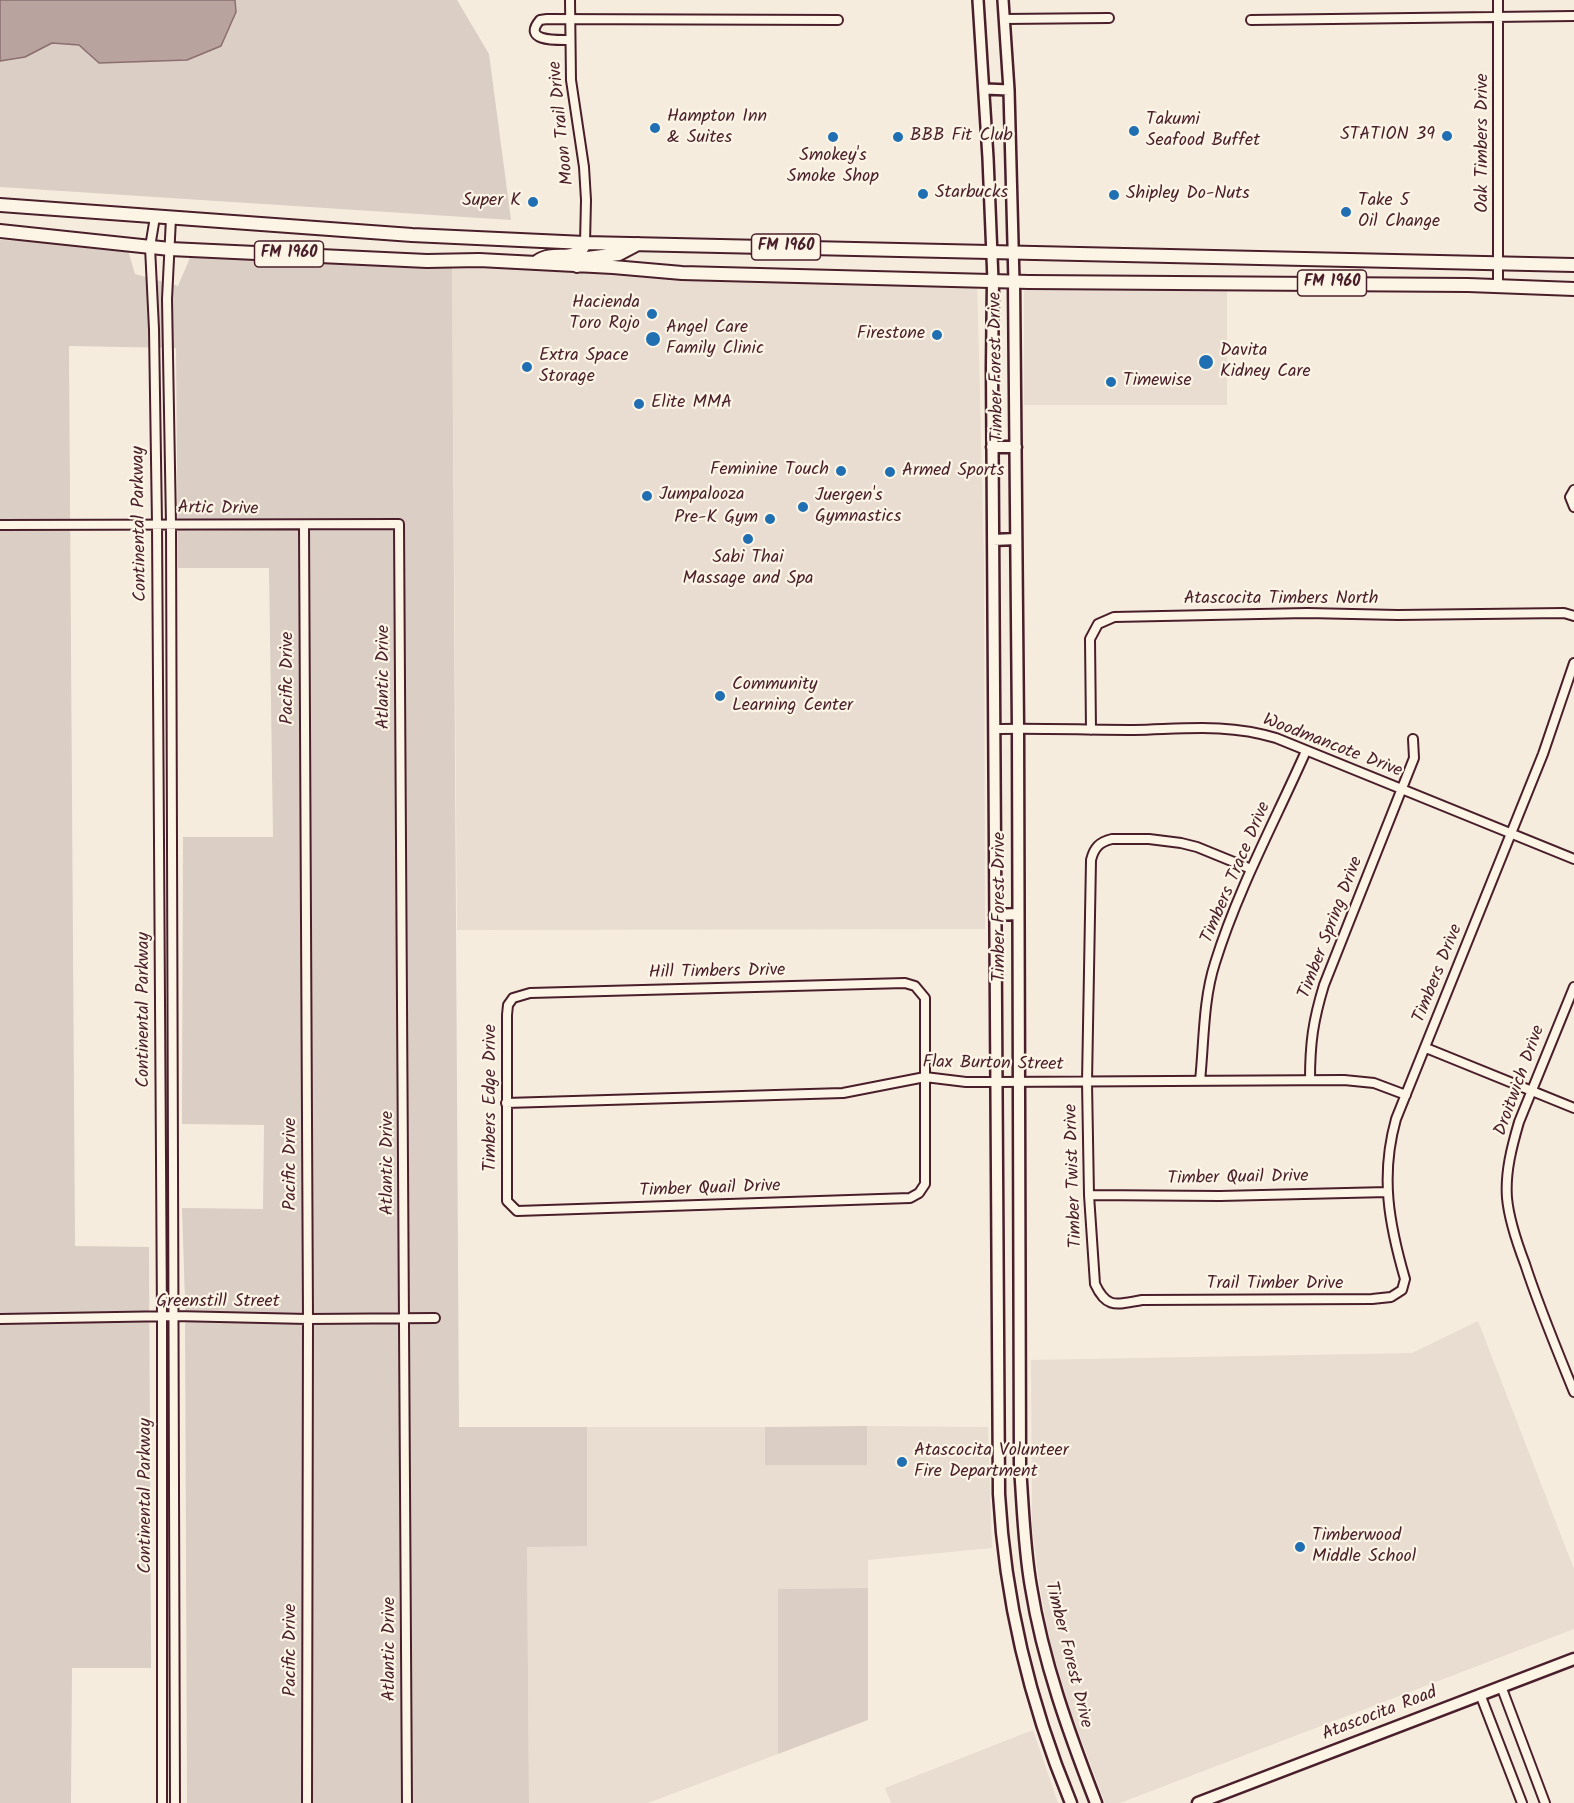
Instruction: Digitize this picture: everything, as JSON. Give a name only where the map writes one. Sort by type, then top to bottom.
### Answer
[{"type":"main road","name":"FM 1960","points":[[0,205],[412,235],[585,243],[1574,265]]},
{"type":"main road","name":"FM 1960","points":[[0,231],[170,249],[427,261],[479,260],[534,263],[576,269],[681,273],[1014,282],[1498,286],[1574,289]]},
{"type":"main road","points":[[534,263],[550,256],[578,255],[582,252],[585,243]]},
{"type":"main road","points":[[576,269],[587,258],[619,254],[639,244]]},
{"type":"main road","name":"Timber Forest Drive","points":[[993,281],[998,1404],[1001,1526],[1008,1590],[1026,1673],[1039,1717],[1071,1803]]},
{"type":"main road","name":"Timber Forest Drive","points":[[1014,282],[1020,1467],[1030,1586],[1050,1672],[1072,1741],[1096,1803]]},
{"type":"main road","points":[[992,447],[1016,447]]},
{"type":"main road","points":[[993,540],[1016,539]]},
{"type":"main road","points":[[995,915],[1018,914]]},
{"type":"main road","name":"Atascocita Road","points":[[1198,1803],[1574,1659]]},
{"type":"street","name":"Moon Trail Drive","points":[[570,0],[571,80],[582,150],[586,195],[585,243]]},
{"type":"street","name":"Timber Forest Drive","points":[[978,0],[985,88],[993,281]]},
{"type":"street","name":"Timber Forest Drive","points":[[1003,0],[1009,90],[1014,282]]},
{"type":"street","name":"Oak Timbers Drive","points":[[1498,0],[1498,286]]},
{"type":"street","points":[[1251,20],[1574,16]]},
{"type":"street","points":[[1004,19],[1109,18]]},
{"type":"street","points":[[570,40],[543,40],[537,36],[536,25],[540,20],[571,19],[837,20]]},
{"type":"street","points":[[985,88],[1009,90]]},
{"type":"street","name":"Continental Parkway","points":[[155,217],[150,247],[157,524],[162,1318],[162,1803]]},
{"type":"street","name":"Continental Parkway","points":[[171,218],[166,299],[171,524],[175,1803]]},
{"type":"street","points":[[1574,490],[1570,497],[1574,507]]},
{"type":"street","name":"Artic Drive","points":[[0,525],[399,524]]},
{"type":"street","name":"Atlantic Drive","points":[[399,524],[407,1803]]},
{"type":"street","name":"Pacific Drive","points":[[304,525],[308,1319],[307,1803]]},
{"type":"street","name":"Atascocita Timbers North","points":[[1091,730],[1090,639],[1098,624],[1114,617],[1307,613],[1398,615],[1564,613],[1574,616]]},
{"type":"street","name":"Timbers Drive","points":[[1389,1297],[1402,1290],[1405,1279],[1390,1222],[1388,1168],[1392,1133],[1543,754],[1574,663]]},
{"type":"street","name":"Woodmancote Drive","points":[[995,729],[1241,729],[1276,738],[1574,859]]},
{"type":"street","name":"Timber Spring Drive","points":[[1310,1080],[1310,1046],[1314,1017],[1324,985],[1403,790],[1414,758],[1413,739]]},
{"type":"street","name":"Timbers Trace Drive","points":[[1200,1081],[1214,964],[1251,869],[1306,751]]},
{"type":"street","name":"Timber Twist Drive","points":[[1160,1300],[1116,1304],[1101,1297],[1095,1284],[1089,1195],[1087,1082],[1091,860],[1094,849],[1104,841],[1149,839],[1181,843],[1251,869]]},
{"type":"street","name":"Hill Timbers Drive","points":[[513,998],[530,993],[905,984],[915,986],[924,998],[925,1077]]},
{"type":"street","name":"Droitwich Drive","points":[[1574,987],[1531,1090],[1513,1144],[1507,1188],[1509,1212],[1533,1289],[1574,1392]]},
{"type":"street","name":"Timbers Edge Drive","points":[[507,1199],[507,1015],[508,1005],[513,998]]},
{"type":"street","points":[[1426,1047],[1574,1108]]},
{"type":"street","name":"Flax Burton Street","points":[[506,1103],[843,1092],[866,1090],[907,1079],[925,1077],[966,1082],[1366,1081],[1406,1095]]},
{"type":"street","name":"Timber Quail Drive","points":[[507,1199],[517,1211],[910,1198],[919,1193],[925,1184],[925,1077]]},
{"type":"street","name":"Timber Quail Drive","points":[[1089,1195],[1220,1196],[1388,1192]]},
{"type":"street","name":"Trail Timber Drive","points":[[1160,1300],[1389,1297]]},
{"type":"street","name":"Greenstill Street","points":[[0,1318],[162,1318],[174,1316],[308,1319],[435,1318]]},
{"type":"street","points":[[1501,1686],[1545,1803]]},
{"type":"street","points":[[1480,1694],[1522,1803]]},
{"type":"shaded area","points":[[0,0],[235,0],[236,12],[221,46],[187,60],[99,63],[79,45],[52,43],[25,57],[0,61]]},
{"type":"shaded area","points":[[235,0],[457,0],[489,54],[511,220],[0,187],[0,61],[25,57],[52,43],[79,45],[99,63],[236,12]]},
{"type":"shaded area","points":[[0,240],[126,244],[135,274],[178,286],[192,253],[452,261],[459,1427],[587,1427],[587,1546],[527,1547],[529,1803],[187,1803],[185,1301],[182,1208],[263,1209],[264,1125],[182,1124],[183,837],[273,837],[269,568],[178,568],[176,348],[69,346],[75,1246],[149,1247],[151,1668],[72,1668],[71,1803],[0,1803]]},
{"type":"shaded area","points":[[452,261],[977,277],[984,560],[985,929],[457,930]]},
{"type":"shaded area","points":[[1024,275],[1227,276],[1227,405],[1024,405]]},
{"type":"shaded area","name":"Timberwood Middle School","points":[[1478,1321],[1574,1569],[1574,1629],[1120,1803],[1105,1803],[1070,1710],[1050,1642],[1039,1582],[1032,1526],[1031,1360],[1412,1353]]},
{"type":"shaded area","points":[[867,1426],[988,1427],[992,1548],[868,1560],[868,1588],[778,1589],[778,1754],[648,1803],[529,1803],[527,1546],[587,1545],[587,1427],[765,1427],[766,1465],[866,1465]]},
{"type":"shaded area","points":[[867,1426],[867,1465],[765,1465],[765,1427]]},
{"type":"shaded area","points":[[868,1588],[868,1720],[778,1754],[778,1589]]},
{"type":"shaded area","points":[[1033,1730],[1058,1803],[891,1803],[885,1788]]},
{"type":"place","name":"Hampton Inn & Suites","points":[[655,128]]},
{"type":"place","name":"Takumi Seafood Buffet","points":[[1134,131]]},
{"type":"place","name":"STATION 39","points":[[1447,136]]},
{"type":"place","name":"Smokey's Smoke Shop","points":[[833,137]]},
{"type":"place","name":"BBB Fit Club","points":[[898,137]]},
{"type":"place","name":"Starbucks","points":[[923,194]]},
{"type":"place","name":"Shipley Do-Nuts","points":[[1114,195]]},
{"type":"place","name":"Super K","points":[[533,202]]},
{"type":"place","name":"Take 5 Oil Change","points":[[1346,212]]},
{"type":"place","name":"Hacienda Toro Rojo","points":[[652,314]]},
{"type":"place","name":"Firestone","points":[[937,335]]},
{"type":"place","name":"Angel Care Family Clinic","points":[[653,339]]},
{"type":"place","name":"Davita Kidney Care","points":[[1206,362]]},
{"type":"place","name":"Extra Space Storage","points":[[527,367]]},
{"type":"place","name":"Timewise","points":[[1111,382]]},
{"type":"place","name":"Elite MMA","points":[[639,404]]},
{"type":"place","name":"Feminine Touch","points":[[841,471]]},
{"type":"place","name":"Armed Sports","points":[[890,472]]},
{"type":"place","name":"Jumpalooza","points":[[647,496]]},
{"type":"place","name":"Juergen's Gymnastics","points":[[803,507]]},
{"type":"place","name":"Pre-K Gym","points":[[770,519]]},
{"type":"place","name":"Sabi Thai Massage and Spa","points":[[748,539]]},
{"type":"place","name":"Community Learning Center","points":[[720,696]]},
{"type":"place","name":"Atascocita Volunteer Fire Department","points":[[902,1462]]},
{"type":"place","name":"Timberwood Middle School","points":[[1300,1547]]}]
